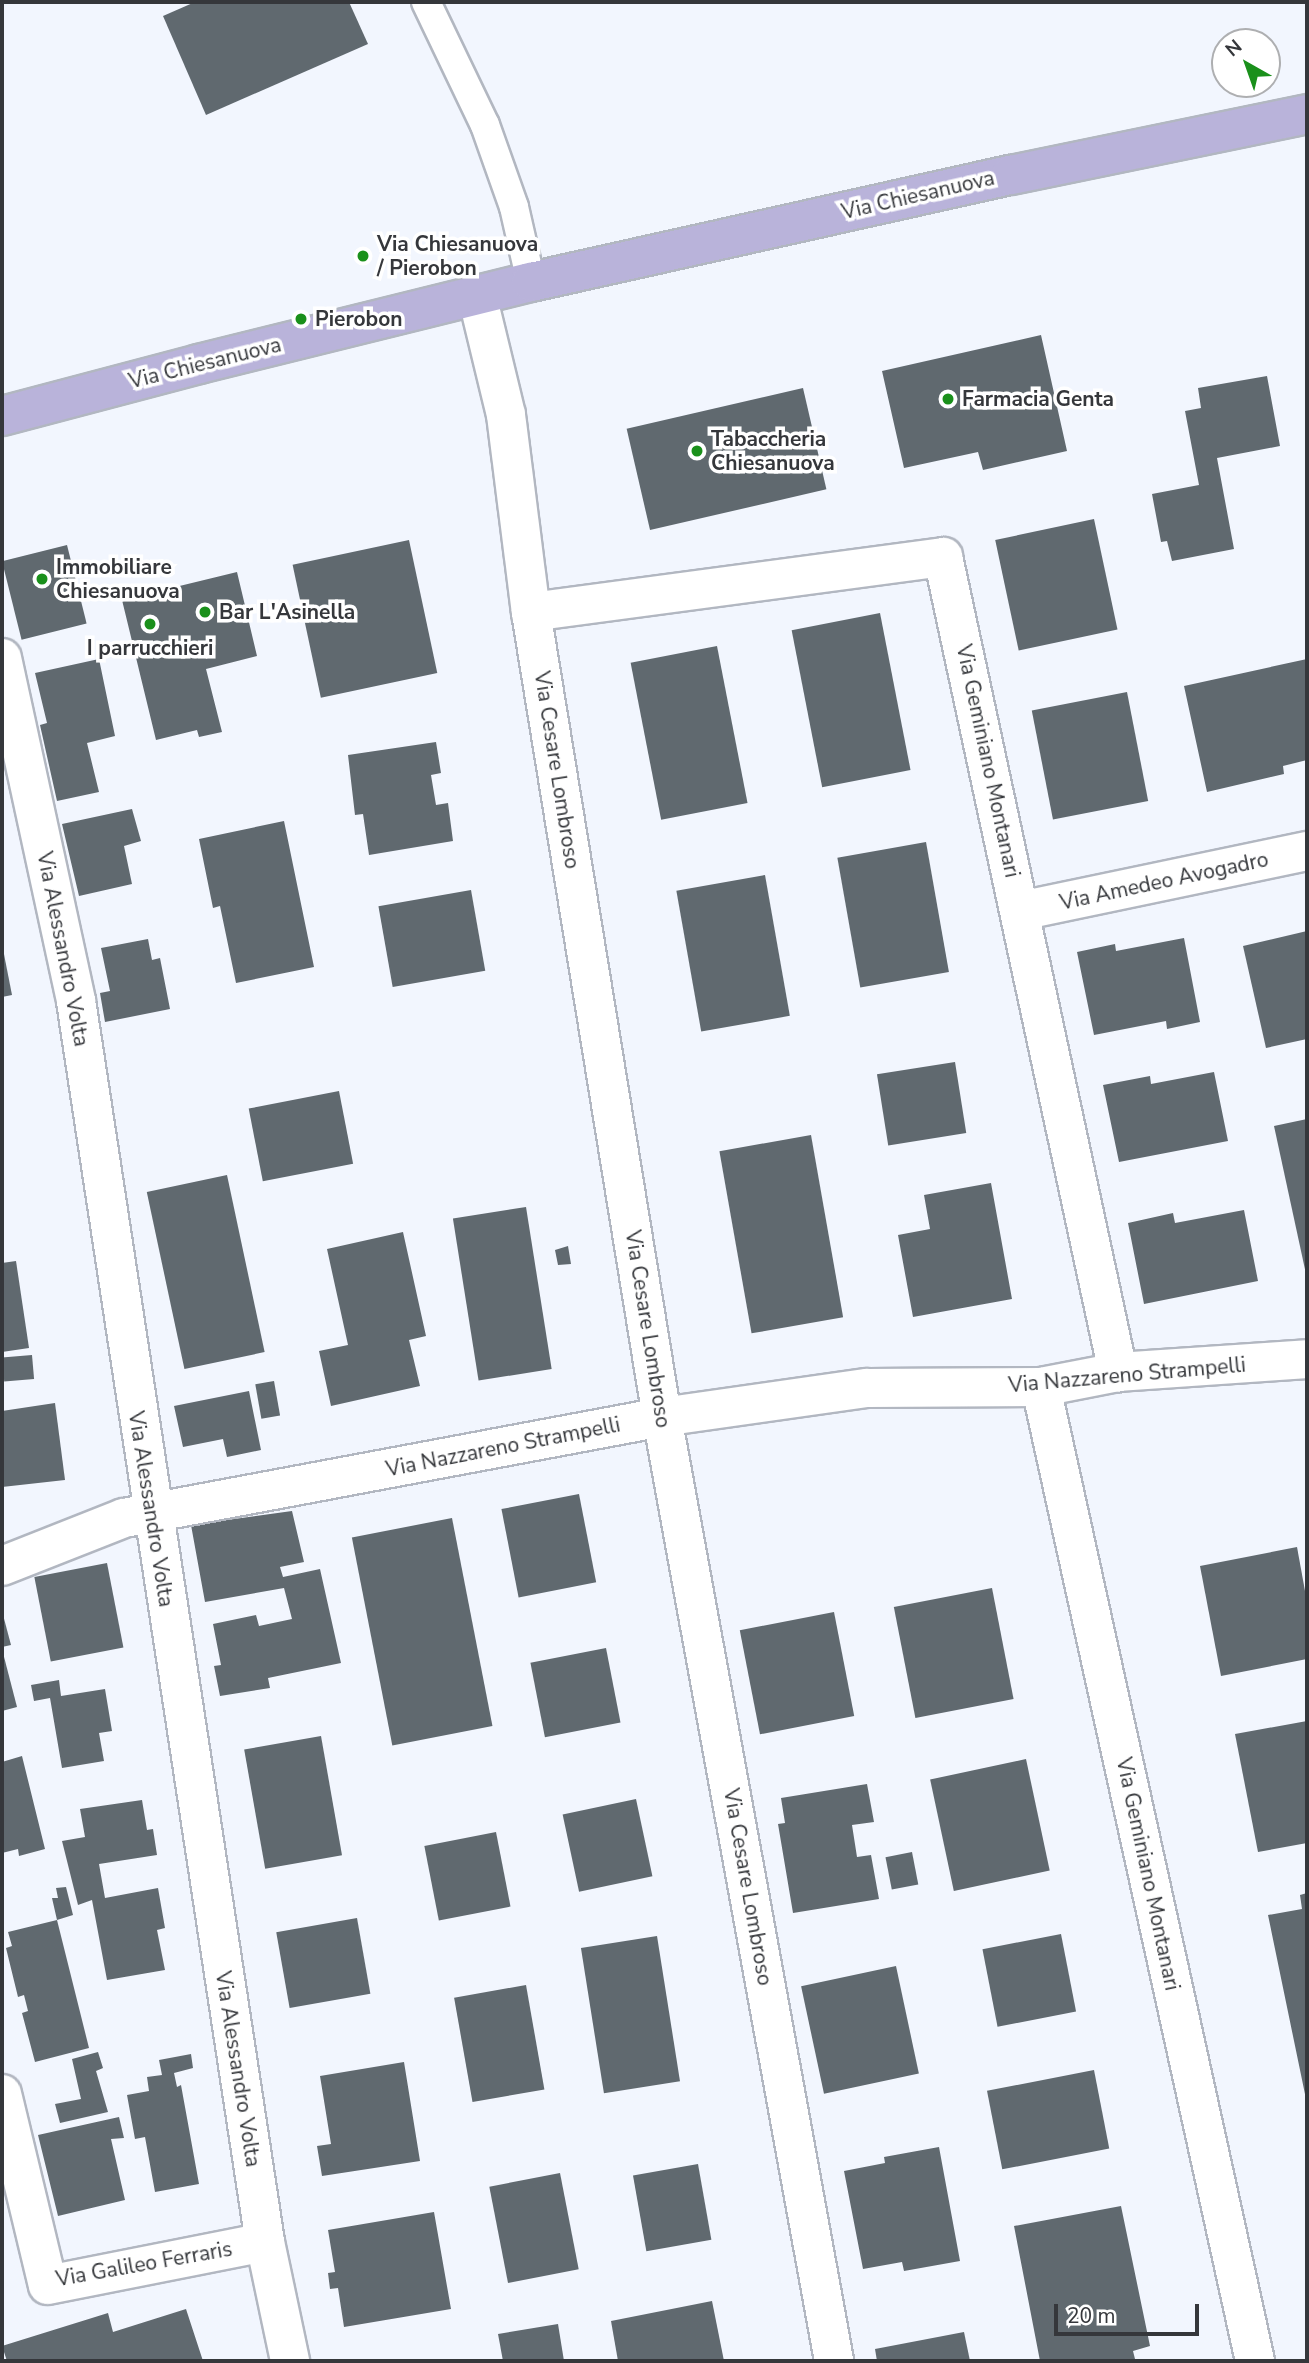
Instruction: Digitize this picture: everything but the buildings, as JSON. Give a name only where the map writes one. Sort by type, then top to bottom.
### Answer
[{"type":"main road","name":"Via Chiesanuova","points":[[2,416],[531,282],[1011,175],[1307,114]]},
{"type":"street","name":"Via Cesare Lombroso","points":[[477,295],[506,415],[531,612],[662,1417],[834,2361]]},
{"type":"street","name":"Via Geminiano Montanari","points":[[531,612],[943,557],[1118,1372]]},
{"type":"street","name":"Via Alessandro Volta","points":[[2,658],[76,1001],[151,1513],[265,2242],[290,2361]]},
{"type":"street","name":"Via Amedeo Avogadro","points":[[1020,911],[1307,852]]},
{"type":"street","name":"Via Nazzareno Strampelli","points":[[2,1566],[124,1518],[662,1417],[867,1388],[1041,1387],[1118,1372],[1307,1359]]},
{"type":"street","name":"Via Geminiano Montanari","points":[[1041,1387],[1255,2361]]},
{"type":"street","name":"Via Galileo Ferraris","points":[[2,2094],[48,2285],[265,2242]]},
{"type":"lane","points":[[426,2],[485,125],[514,207],[531,282]]},
{"type":"place","name":"Via Chiesanuova / Pierobon","points":[[363,256]]},
{"type":"place","name":"Pierobon","points":[[301,319]]},
{"type":"place","name":"Farmacia Genta","points":[[948,399]]},
{"type":"place","name":"Tabaccheria Chiesanuova","points":[[697,451]]},
{"type":"place","name":"Immobiliare Chiesanuova","points":[[42,579]]},
{"type":"place","name":"Bar L'Asinella","points":[[205,612]]},
{"type":"place","name":"I parrucchieri","points":[[150,624]]}]
